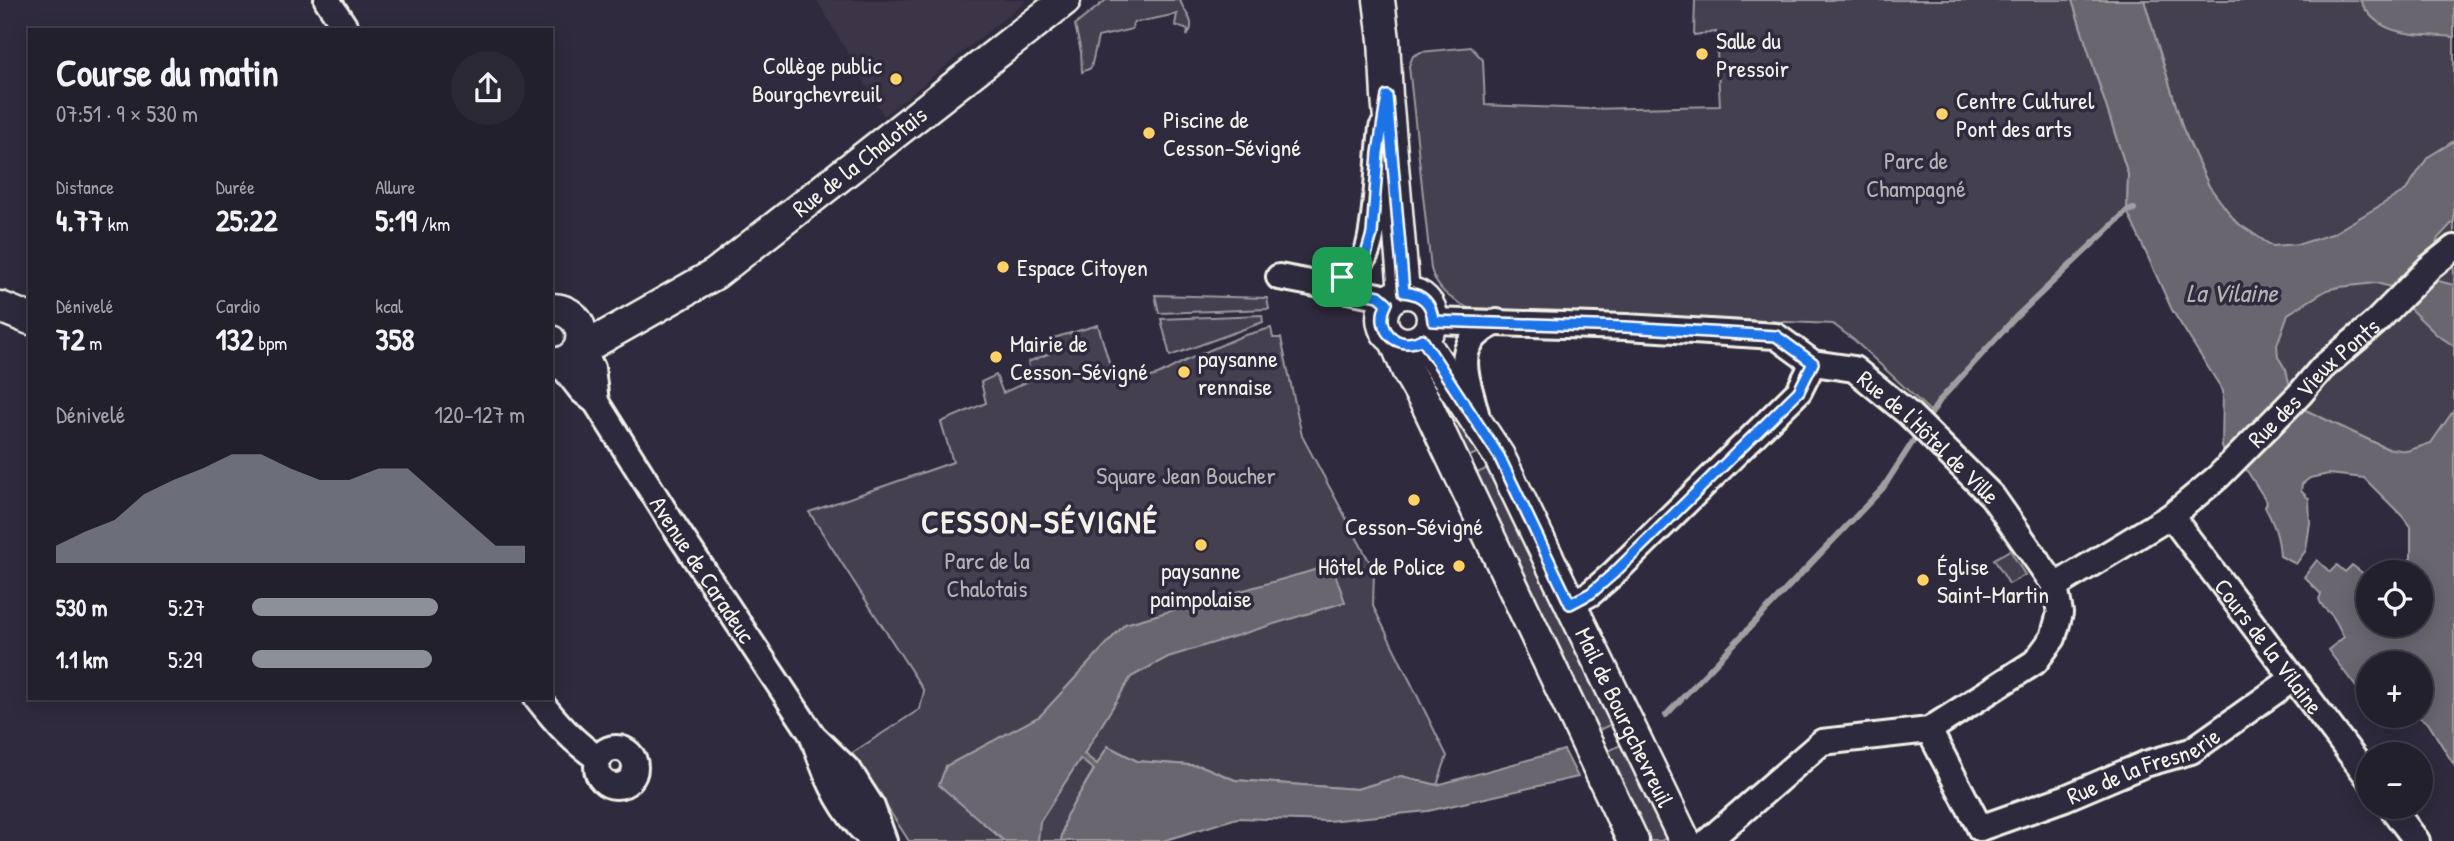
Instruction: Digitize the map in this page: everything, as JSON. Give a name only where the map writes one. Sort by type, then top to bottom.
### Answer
[{"type":"main road","name":"Rue de la Chalotais","points":[[564,341],[648,312],[715,274],[1065,0]]},
{"type":"main road","points":[[1379,0],[1384,40],[1396,298]]},
{"type":"main road","points":[[1419,295],[1425,300],[1432,313],[1417,333],[1386,331],[1383,310],[1396,298],[1419,295]]},
{"type":"main road","points":[[0,307],[28,317]]},
{"type":"main road","name":"Mail de Bourgchevreuil","points":[[1417,333],[1499,456],[1685,841]]},
{"type":"main road","name":"Mail de Bourgchevreuil","points":[[1417,333],[1407,370],[1428,407],[1633,841]]},
{"type":"street","points":[[327,0],[346,28]]},
{"type":"street","points":[[1321,285],[1345,275],[1365,258],[1372,234],[1378,153],[1387,96]]},
{"type":"street","name":"Rue des Vieux Ponts","points":[[2055,586],[2171,516],[2218,477],[2322,368],[2375,323],[2429,268],[2454,248]]},
{"type":"street","points":[[1279,277],[1396,298]]},
{"type":"street","points":[[1479,424],[1464,368],[1466,351],[1480,329],[1497,322]]},
{"type":"street","name":"Rue de l'Hôtel de Ville","points":[[1417,333],[1497,322],[1776,336],[1813,363],[1854,369],[1909,414],[1992,496],[2055,586]]},
{"type":"street","name":"Avenue de Caradeuc","points":[[564,341],[592,368],[596,402],[684,542],[813,736],[850,772],[872,807],[884,841]]},
{"type":"street","points":[[1570,604],[1591,593],[1614,573],[1799,391],[1813,363]]},
{"type":"street","name":"Cours de la Vilaine","points":[[2171,516],[2356,761]]},
{"type":"street","points":[[1708,841],[1822,742],[1929,730],[2035,662],[2053,638],[2060,613],[2055,586]]},
{"type":"street","name":"Rue de la Fresnerie","points":[[1977,835],[2145,764],[2191,751],[2294,678]]},
{"type":"street","points":[[539,700],[565,732],[599,759]]},
{"type":"street","points":[[1929,730],[1977,835]]},
{"type":"street","name":"Avenue de Caradeuc","points":[[813,736],[826,776],[841,802],[859,827],[874,841]]},
{"type":"street","points":[[2400,819],[2417,841]]},
{"type":"shaded area","name":"Collège public Bourgchevreuil","points":[[817,0],[1027,0],[884,116]]},
{"type":"green space","points":[[1106,0],[1180,0],[1191,22],[1190,31],[1187,36],[1188,30],[1175,25],[1177,14],[1133,23],[1132,29],[1098,37],[1091,68],[1082,72],[1075,25]]},
{"type":"green space","name":"Parc de Champagné","points":[[1695,0],[2072,0],[2128,174],[2127,211],[2015,318],[1940,400],[1932,413],[1854,340],[1833,324],[1468,308],[1450,297],[1440,288],[1431,269],[1409,66],[1413,56],[1421,52],[1471,47],[1483,60],[1485,105],[1588,109],[1720,106],[1716,32],[1694,35]]},
{"type":"green space","points":[[2144,0],[2454,0],[2454,519],[2386,448],[2299,407],[2273,377],[2209,186],[2183,129]]},
{"type":"green space","points":[[1155,295],[1267,298],[1269,309],[1159,313]]},
{"type":"green space","points":[[1262,315],[1263,322],[1170,356],[1161,319]]},
{"type":"green space","name":"Parc de la Chalotais","points":[[1098,325],[1116,386],[1158,375],[1242,336],[1271,328],[1273,338],[1281,338],[1302,436],[1374,570],[1373,606],[1447,756],[1437,785],[1401,776],[1357,789],[1235,780],[1202,766],[1137,761],[1108,746],[1066,816],[1061,841],[909,841],[852,753],[920,709],[924,691],[809,512],[953,462],[941,422],[986,403],[981,382],[996,375],[1003,393],[1031,380],[1028,362],[1053,352],[1050,339]]},
{"type":"green space","points":[[1431,364],[1485,449],[1460,461],[1416,370]]},
{"type":"green space","points":[[1494,465],[1618,721],[1591,734],[1469,477]]},
{"type":"green space","points":[[2010,550],[2025,575],[2009,584],[1994,559]]},
{"type":"green space","points":[[1626,742],[1673,835],[1661,841],[1645,841],[1603,754]]},
{"type":"water","name":"La Vilaine","points":[[2072,0],[2144,0],[2183,129],[2209,186],[2236,222],[2272,246],[2300,244],[2332,234],[2406,190],[2428,157],[2454,141],[2454,221],[2438,238],[2429,263],[2398,292],[2376,283],[2339,287],[2327,290],[2288,314],[2277,345],[2278,357],[2286,370],[2291,391],[2227,458],[2222,447],[2223,391],[2172,310],[2127,211],[2128,174]]},
{"type":"water","points":[[2360,0],[2454,0],[2454,37],[2413,34],[2388,28],[2368,13]]},
{"type":"water","points":[[2427,278],[2454,285],[2454,346],[2436,334],[2406,305]]},
{"type":"water","points":[[2299,407],[2386,448],[2407,451],[2431,443],[2454,410],[2454,765],[2431,728],[2433,651],[2356,651],[2356,687],[2328,650],[2344,637],[2321,603],[2321,594],[2304,577],[2317,560],[2330,572],[2337,565],[2345,572],[2352,565],[2356,568],[2356,637],[2433,637],[2433,560],[2409,560],[2411,528],[2364,478],[2329,474],[2310,478],[2302,484],[2301,491],[2309,499],[2310,523],[2306,550],[2296,564],[2280,556],[2276,531],[2265,507],[2267,502],[2244,466]]},
{"type":"water","points":[[1332,565],[1345,602],[1168,657],[1131,677],[1084,754],[1097,764],[1108,746],[1137,761],[1202,766],[1235,780],[1357,789],[1401,776],[1437,785],[1564,750],[1578,777],[1428,811],[1328,821],[1237,818],[1163,841],[1061,841],[1066,816],[1094,770],[1080,759],[1040,822],[1038,841],[1004,841],[939,785],[946,766],[1040,716],[1125,624]]},
{"type":"waterway","points":[[1925,423],[1940,400],[2015,318],[2127,211],[2134,209]]},
{"type":"waterway","points":[[1666,715],[1883,488],[1919,432]]},
{"type":"place","name":"Salle du Pressoir","points":[[1702,54]]},
{"type":"place","name":"Collège public Bourgchevreuil","points":[[896,79]]},
{"type":"place","name":"Centre Culturel Pont des arts","points":[[1942,114]]},
{"type":"place","name":"Piscine de Cesson-Sévigné","points":[[1149,133]]},
{"type":"place","name":"Espace Citoyen","points":[[1003,267]]},
{"type":"place","name":"Mairie de Cesson-Sévigné","points":[[996,357]]},
{"type":"place","name":"paysanne rennaise","points":[[1184,372]]},
{"type":"place","name":"Cesson-Sévigné","points":[[1414,500]]},
{"type":"place","name":"paysanne paimpolaise","points":[[1201,545]]},
{"type":"place","name":"Hôtel de Police","points":[[1459,566]]},
{"type":"place","name":"Église Saint-Martin","points":[[1923,580]]},
{"type":"district","name":"CESSON-SÉVIGNÉ","points":[[1040,521]]},
{"type":"route","points":[[1387,96],[1404,292],[1419,295],[1425,300],[1430,306],[1433,321],[1626,327],[1776,336],[1813,363],[1799,391],[1614,573],[1591,593],[1570,604],[1499,456],[1431,351],[1422,339],[1409,344],[1395,341],[1390,336],[1382,317],[1387,303],[1379,296],[1321,285],[1342,277],[1365,258],[1372,234],[1378,153],[1387,96]]},
{"type":"park label","name":"Square Jean Boucher","points":[[1186,475]]}]
